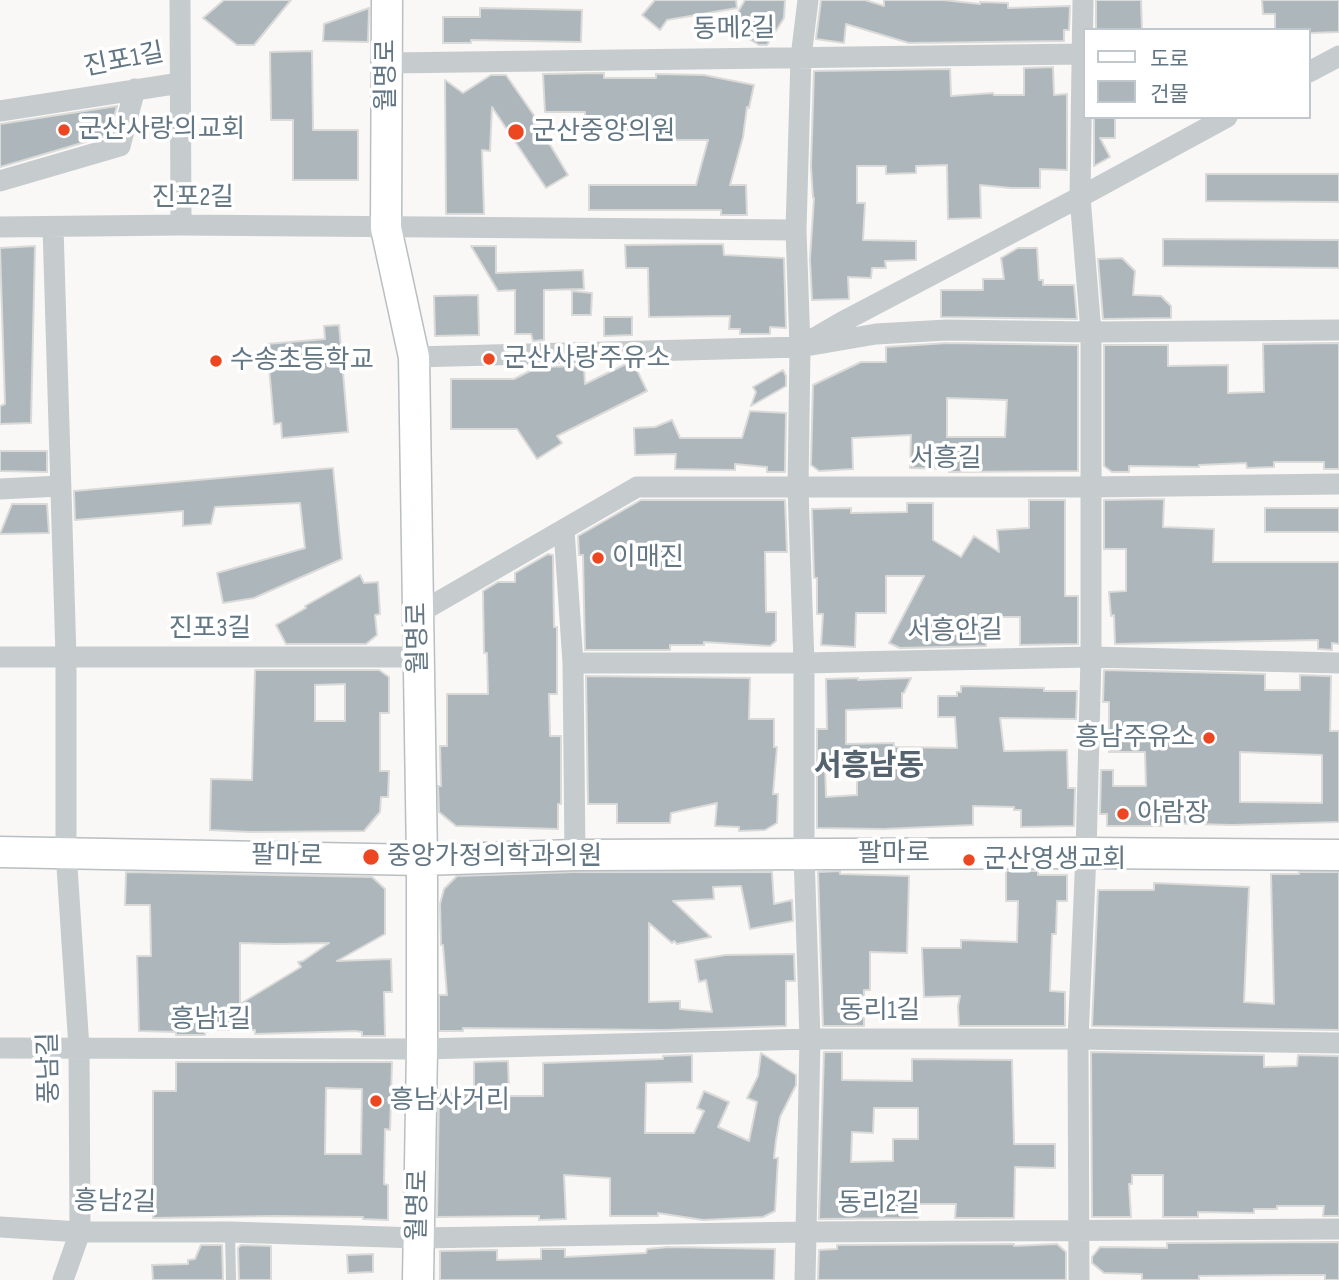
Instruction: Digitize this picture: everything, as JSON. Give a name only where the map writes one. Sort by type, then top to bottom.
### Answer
[{"type":"street","name":"진포1길","points":[[0,111],[180,83],[180,0]]},
{"type":"street","name":"월명로","points":[[387,0],[386,228],[414,358],[422,860],[418,1280]]},
{"type":"street","points":[[805,1280],[810,1040],[804,855],[804,663],[798,488],[800,347],[796,230],[801,57],[808,0]]},
{"type":"street","points":[[1079,1280],[1078,1039],[1091,657],[1091,332],[1080,197],[1083,0]]},
{"type":"street","name":"동메2길","points":[[388,63],[1082,54]]},
{"type":"street","points":[[1311,71],[1339,56]]},
{"type":"street","points":[[180,83],[181,225]]},
{"type":"street","points":[[0,181],[120,146],[135,89]]},
{"type":"street","points":[[800,347],[1223,119]]},
{"type":"street","name":"진포2길","points":[[0,227],[181,225],[796,230]]},
{"type":"street","name":"풍남길","points":[[53,226],[66,657],[66,852],[79,1048],[80,1232],[63,1280]]},
{"type":"street","points":[[414,358],[800,347],[876,334],[947,330],[1339,330]]},
{"type":"street","name":"서흥길","points":[[419,614],[637,487],[1339,484]]},
{"type":"street","points":[[0,489],[60,486]]},
{"type":"street","points":[[564,530],[573,663],[575,855]]},
{"type":"street","name":"진포3길","points":[[0,657],[419,656]]},
{"type":"street","name":"서흥안길","points":[[573,663],[804,663],[1091,657],[1339,663]]},
{"type":"street","name":"팔마로","points":[[0,852],[422,860],[575,855],[1339,855]]},
{"type":"street","name":"동리1길","points":[[422,1049],[810,1040],[1078,1039],[1339,1043]]},
{"type":"street","name":"흥남1길","points":[[0,1048],[422,1049]]},
{"type":"street","name":"흥남2길","points":[[0,1227],[80,1232],[230,1232],[418,1238]]},
{"type":"street","name":"동리2길","points":[[418,1238],[806,1232],[1339,1229]]},
{"type":"lane","points":[[230,1232],[231,1280]]},
{"type":"building","points":[[224,0],[291,0],[254,45],[237,45],[203,18]]},
{"type":"building","points":[[655,0],[736,0],[737,8],[667,20],[660,30],[642,15]]},
{"type":"building","points":[[745,0],[785,0],[784,18],[767,45],[759,45],[729,27]]},
{"type":"building","points":[[821,0],[865,0],[884,6],[884,0],[943,0],[980,4],[1008,3],[1008,8],[1070,6],[1069,30],[1064,30],[1064,41],[909,43],[846,24],[844,43],[816,39]]},
{"type":"building","points":[[1096,0],[1141,0],[1142,28],[1096,28]]},
{"type":"building","points":[[1262,0],[1339,0],[1339,32],[1311,33],[1311,28],[1275,28],[1275,14],[1263,14]]},
{"type":"building","points":[[369,8],[368,42],[323,41],[324,24]]},
{"type":"building","points":[[480,8],[582,10],[581,42],[471,40],[471,43],[443,43],[443,17],[480,17]]},
{"type":"building","points":[[312,51],[313,130],[358,130],[358,180],[293,180],[293,120],[271,120],[270,52]]},
{"type":"building","points":[[1053,67],[1054,95],[1067,94],[1067,170],[1040,169],[1040,188],[980,185],[981,218],[948,219],[947,165],[916,166],[916,173],[886,174],[886,166],[857,166],[857,203],[865,203],[863,240],[916,241],[916,260],[885,261],[886,268],[872,268],[871,278],[848,277],[849,299],[812,300],[810,259],[814,198],[811,166],[814,71],[950,69],[951,96],[993,93],[1024,95],[1024,68]]},
{"type":"building","points":[[604,73],[604,78],[656,78],[656,74],[704,75],[754,85],[730,185],[746,185],[747,215],[721,215],[721,210],[589,210],[589,185],[696,185],[708,140],[655,140],[655,130],[607,130],[607,122],[585,122],[585,112],[545,112],[543,74]]},
{"type":"building","points":[[491,75],[506,75],[540,124],[568,175],[546,188],[492,107],[490,151],[482,150],[484,214],[446,214],[445,80],[463,93]]},
{"type":"building","points":[[117,106],[109,135],[0,167],[0,124]]},
{"type":"building","points":[[1094,119],[1115,119],[1115,138],[1100,138],[1110,157],[1094,166]]},
{"type":"building","points":[[1206,174],[1339,174],[1339,202],[1206,201]]},
{"type":"building","points":[[1163,239],[1339,240],[1339,268],[1163,266]]},
{"type":"building","points":[[723,244],[724,255],[784,258],[786,328],[770,327],[770,334],[740,334],[740,329],[729,329],[730,316],[649,317],[648,268],[626,268],[625,245]]},
{"type":"building","points":[[35,246],[31,423],[0,424],[0,406],[5,404],[0,248]]},
{"type":"building","points":[[471,246],[496,246],[496,273],[583,270],[584,289],[544,290],[544,340],[533,341],[531,334],[515,334],[515,290],[498,291]]},
{"type":"building","points":[[1018,248],[1037,248],[1039,280],[1043,280],[1043,285],[1074,285],[1077,319],[941,317],[941,290],[983,290],[983,279],[1004,279],[1001,258]]},
{"type":"building","points":[[1122,258],[1135,271],[1133,295],[1161,296],[1171,306],[1171,318],[1103,319],[1098,259]]},
{"type":"building","points":[[572,291],[592,293],[591,315],[572,315]]},
{"type":"building","points":[[478,295],[479,335],[435,336],[434,296]]},
{"type":"building","points":[[604,317],[632,317],[632,335],[604,336]]},
{"type":"building","points":[[339,325],[348,432],[282,438],[281,423],[274,424],[267,344],[325,339],[324,326]]},
{"type":"building","points":[[947,343],[1078,345],[1078,471],[949,472],[949,469],[910,468],[911,435],[852,438],[853,469],[819,471],[811,465],[813,385],[861,362],[886,362],[886,347]],"holes":[[[947,398],[1007,400],[1005,437],[947,437]]]},
{"type":"building","points":[[1339,343],[1339,469],[1324,469],[1324,462],[1274,462],[1274,467],[1247,468],[1246,463],[1199,467],[1129,466],[1129,472],[1112,472],[1104,466],[1104,345],[1168,345],[1168,366],[1228,365],[1228,393],[1264,392],[1263,344]]},
{"type":"building","points":[[634,364],[647,391],[557,436],[562,443],[537,459],[517,429],[451,429],[451,379],[514,379],[538,367],[584,366],[585,384],[624,365]]},
{"type":"building","points":[[783,370],[786,386],[751,406],[756,392],[753,387]]},
{"type":"building","points":[[750,411],[786,413],[785,472],[767,472],[767,467],[735,464],[735,470],[675,469],[676,454],[635,455],[634,428],[655,427],[672,420],[680,438],[742,438]]},
{"type":"building","points":[[0,451],[47,451],[47,472],[0,471]]},
{"type":"building","points":[[333,468],[342,559],[254,598],[223,603],[217,573],[305,548],[300,503],[215,507],[211,524],[183,526],[183,511],[75,520],[74,491]]},
{"type":"building","points":[[1164,499],[1163,527],[1214,529],[1213,562],[1339,562],[1339,644],[1332,643],[1332,650],[1318,649],[1318,640],[1115,644],[1114,615],[1111,616],[1109,592],[1126,591],[1126,549],[1104,549],[1104,500]]},
{"type":"building","points":[[641,500],[785,500],[787,552],[765,552],[766,612],[776,612],[776,641],[770,646],[704,642],[704,645],[670,645],[670,650],[585,650],[583,555],[579,555],[578,536]]},
{"type":"building","points":[[1029,500],[1065,500],[1065,596],[1078,596],[1078,644],[1020,645],[1020,617],[987,617],[986,646],[900,648],[889,643],[924,576],[886,576],[886,613],[856,613],[855,647],[821,645],[823,614],[817,614],[812,509],[851,508],[851,513],[907,512],[907,503],[933,503],[933,540],[961,557],[974,536],[999,552],[997,530],[1029,528]]},
{"type":"building","points":[[12,504],[47,504],[49,533],[0,534]]},
{"type":"building","points":[[1265,508],[1339,508],[1339,532],[1265,532]]},
{"type":"building","points":[[548,554],[553,555],[554,627],[557,627],[557,694],[549,694],[550,736],[561,736],[561,804],[558,804],[558,829],[456,826],[439,812],[440,746],[447,746],[447,694],[488,694],[483,591],[498,582],[515,582],[515,573]]},
{"type":"building","points":[[360,575],[364,583],[378,582],[380,614],[375,615],[377,635],[366,644],[286,644],[276,625]]},
{"type":"building","points":[[255,670],[379,670],[389,677],[389,713],[380,713],[380,771],[389,771],[388,797],[381,797],[380,812],[364,831],[210,830],[211,779],[252,780]],"holes":[[[345,684],[345,721],[315,721],[315,685]]]},
{"type":"building","points":[[1104,670],[1265,674],[1265,690],[1300,690],[1300,675],[1331,676],[1330,731],[1339,731],[1339,822],[1107,826],[1107,814],[1100,814],[1101,770],[1113,770],[1113,786],[1146,786],[1145,752],[1109,752],[1109,702],[1103,702]],"holes":[[[1240,752],[1322,755],[1322,803],[1240,802]]]},
{"type":"building","points":[[586,676],[750,678],[749,719],[774,719],[774,747],[777,747],[773,794],[778,794],[777,823],[765,830],[739,831],[739,827],[715,826],[717,803],[671,813],[670,823],[617,823],[617,804],[588,804]]},
{"type":"building","points":[[911,678],[902,693],[902,708],[846,710],[846,744],[894,743],[894,747],[957,748],[955,717],[938,717],[938,696],[957,696],[957,692],[961,692],[961,686],[1077,691],[1076,719],[1000,718],[1004,751],[1067,750],[1068,788],[1075,788],[1074,826],[1021,827],[1021,810],[1014,810],[1014,807],[973,806],[973,825],[884,829],[817,828],[817,729],[827,729],[826,679]],"holes":[[[857,765],[857,795],[826,797],[825,766]]]},
{"type":"building","points":[[840,871],[840,874],[909,876],[907,953],[870,952],[870,990],[864,990],[864,1026],[823,1026],[818,872]]},
{"type":"building","points":[[1006,871],[1067,875],[1067,901],[1057,901],[1056,934],[1052,934],[1050,991],[1065,992],[1065,1026],[959,1026],[960,996],[924,997],[922,948],[961,948],[961,940],[1017,942],[1018,901],[1006,901]]},
{"type":"building","points":[[126,872],[372,877],[385,889],[385,934],[337,961],[391,959],[392,992],[384,992],[385,1036],[362,1036],[362,1032],[355,1031],[255,1034],[255,1030],[208,1030],[205,1035],[176,1035],[176,1032],[139,1031],[137,956],[151,956],[150,905],[125,905]],"holes":[[[240,943],[329,943],[298,962],[301,967],[240,1004]]]},
{"type":"building","points":[[575,872],[772,872],[774,904],[792,900],[793,921],[750,929],[741,886],[713,887],[714,899],[673,901],[711,937],[672,943],[649,923],[649,1002],[680,1001],[680,1009],[712,1012],[706,980],[699,982],[695,960],[725,955],[794,954],[795,981],[786,981],[786,1026],[663,1030],[463,1028],[463,1031],[439,1031],[439,995],[447,995],[441,945],[440,904],[444,889],[457,876]]},
{"type":"building","points":[[1339,872],[1339,1030],[1092,1026],[1098,890],[1154,890],[1154,883],[1249,887],[1244,1002],[1274,1004],[1271,874]]},
{"type":"building","points":[[824,1052],[842,1052],[842,1080],[912,1081],[912,1059],[1012,1060],[1014,1144],[1055,1144],[1055,1168],[1015,1167],[1014,1218],[955,1218],[956,1204],[918,1204],[918,1218],[819,1219]],"holes":[[[874,1108],[918,1108],[918,1139],[893,1139],[893,1161],[851,1162],[852,1132],[873,1133]]]},
{"type":"building","points":[[1091,1052],[1264,1055],[1264,1067],[1297,1066],[1298,1055],[1339,1056],[1339,1216],[1323,1216],[1324,1206],[1277,1206],[1277,1209],[1254,1209],[1254,1213],[1198,1212],[1198,1217],[1163,1217],[1163,1175],[1132,1175],[1132,1184],[1129,1184],[1131,1217],[1092,1217]]},
{"type":"building","points":[[761,1053],[796,1075],[796,1085],[780,1117],[776,1140],[774,1158],[778,1158],[775,1211],[763,1217],[703,1220],[658,1213],[658,1216],[610,1216],[610,1178],[564,1175],[566,1219],[539,1220],[539,1216],[437,1217],[439,1093],[474,1093],[474,1062],[508,1061],[509,1096],[543,1096],[543,1063],[663,1059],[663,1056],[692,1055],[692,1082],[646,1083],[645,1133],[694,1133],[704,1111],[697,1108],[704,1091],[729,1102],[718,1127],[749,1141],[757,1102],[747,1098],[758,1076]]},
{"type":"building","points":[[176,1062],[392,1062],[390,1130],[385,1129],[384,1184],[388,1185],[388,1220],[363,1217],[274,1216],[153,1218],[153,1091],[176,1091]],"holes":[[[326,1088],[362,1089],[361,1154],[325,1154]]]},
{"type":"building","points":[[1339,1242],[1339,1280],[1325,1280],[1325,1275],[1294,1275],[1199,1276],[1199,1280],[1142,1280],[1142,1274],[1104,1273],[1092,1263],[1092,1257],[1100,1247],[1167,1248],[1167,1243]]},
{"type":"building","points":[[1057,1244],[1066,1252],[1066,1280],[818,1280],[819,1250],[837,1249],[837,1245]]},
{"type":"building","points":[[201,1245],[222,1245],[223,1280],[153,1280],[152,1265],[188,1264],[188,1260],[195,1259]]},
{"type":"building","points":[[241,1245],[271,1246],[271,1280],[239,1280],[238,1248]]},
{"type":"building","points":[[541,1249],[565,1249],[565,1257],[646,1253],[647,1249],[775,1249],[774,1280],[440,1280],[440,1251],[497,1250],[497,1260],[541,1259]]},
{"type":"building","points":[[373,1254],[373,1272],[348,1273],[347,1255]]},
{"type":"place","name":"군산사랑의교회","points":[[64,130]]},
{"type":"place","name":"군산중앙의원","points":[[516,132]]},
{"type":"place","name":"군산사랑주유소","points":[[489,359]]},
{"type":"place","name":"수송초등학교","points":[[216,361]]},
{"type":"place","name":"이매진","points":[[598,558]]},
{"type":"place","name":"흥남주유소","points":[[1209,738]]},
{"type":"place","name":"아람장","points":[[1123,814]]},
{"type":"place","name":"중앙가정의학과의원","points":[[371,857]]},
{"type":"place","name":"군산영생교회","points":[[969,860]]},
{"type":"place","name":"흥남사거리","points":[[376,1101]]},
{"type":"district","name":"서흥남동","points":[[869,767]]}]
